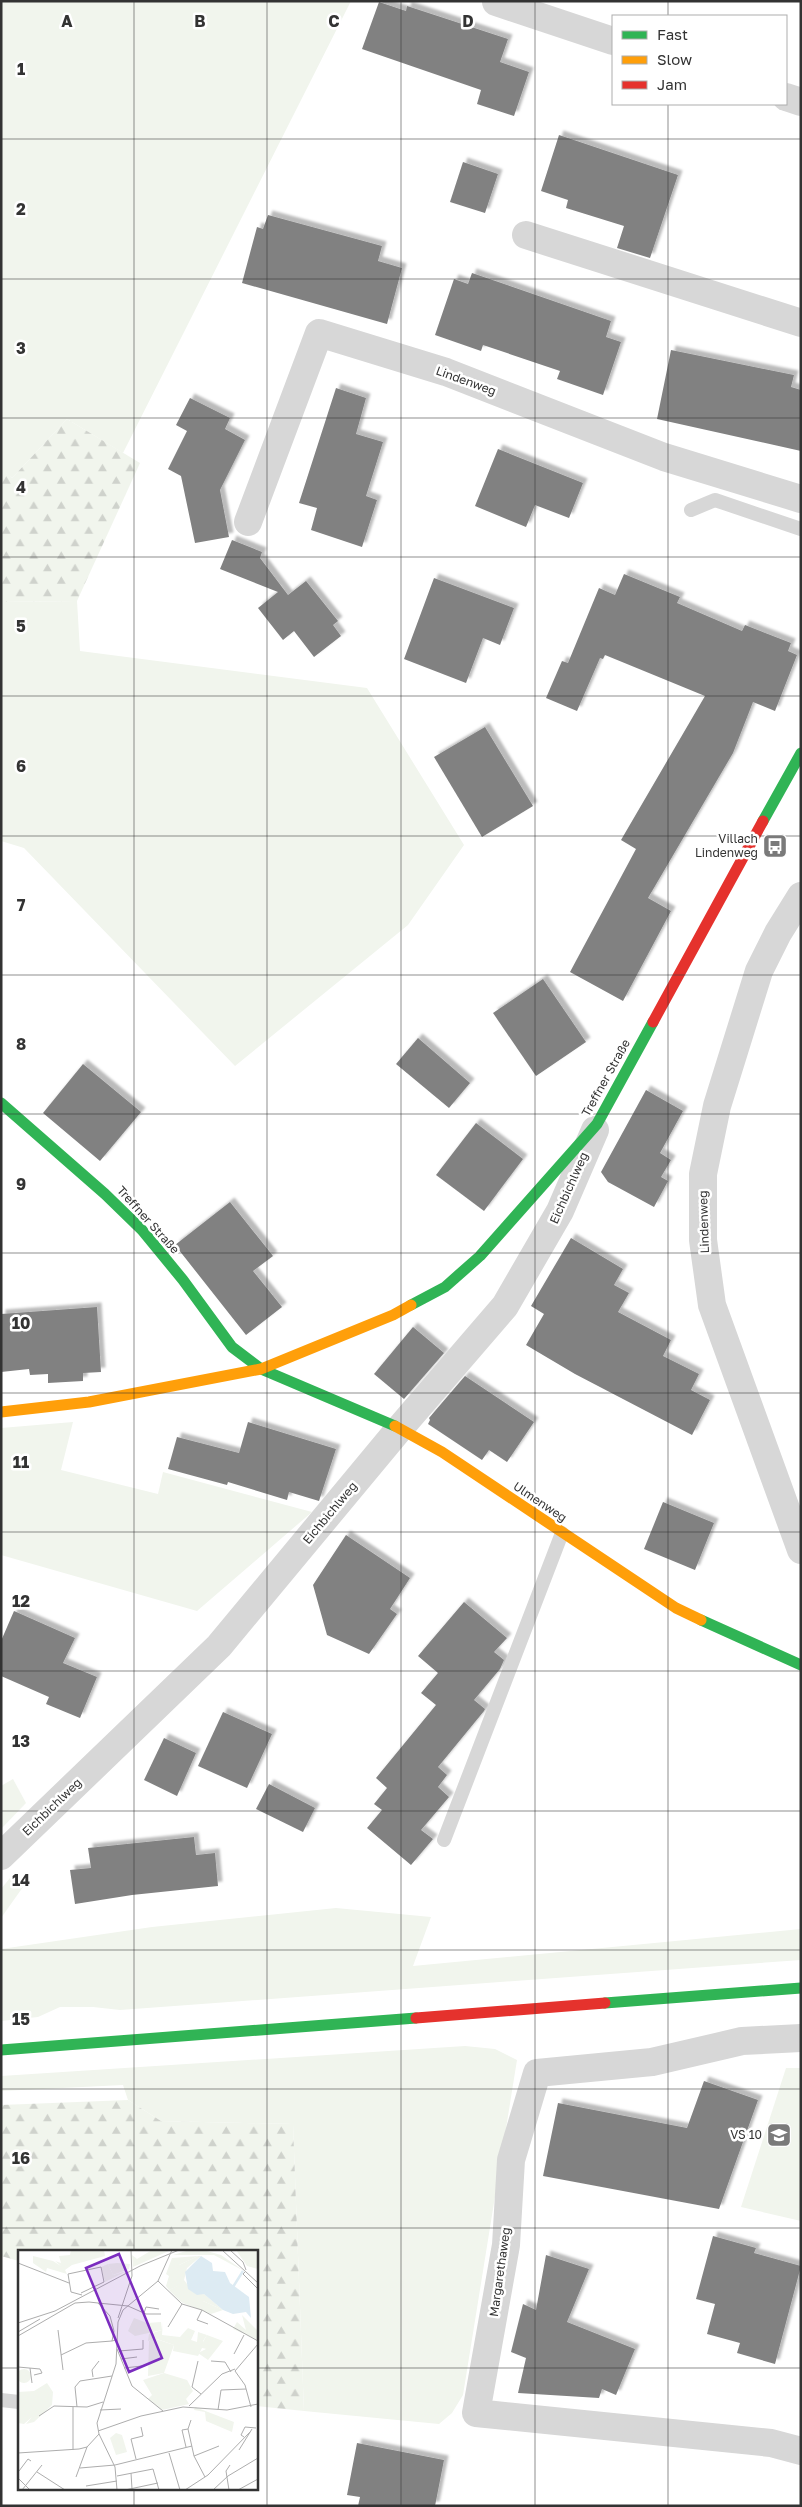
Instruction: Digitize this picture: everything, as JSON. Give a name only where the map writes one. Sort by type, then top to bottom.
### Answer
[{"type":"street","points":[[496,2],[612,40]]},
{"type":"street","points":[[787,97],[801,102]]},
{"type":"street","points":[[526,235],[801,323]]},
{"type":"street","name":"Lindenweg","points":[[248,522],[319,333],[446,372],[664,457],[801,500]]},
{"type":"street","name":"Treffner Straße","points":[[1,1412],[89,1402],[261,1369],[394,1315],[445,1287],[480,1256],[597,1124],[800,756]]},
{"type":"street","name":"Lindenweg","points":[[801,896],[778,933],[759,971],[717,1106],[703,1174],[703,1240],[712,1305],[801,1550]]},
{"type":"street","name":"Treffner Straße","points":[[1,1103],[105,1194],[142,1230],[183,1280],[232,1347],[261,1369]]},
{"type":"street","name":"Eichbichlweg","points":[[1,1856],[219,1646],[400,1428],[505,1306],[560,1211],[597,1124]]},
{"type":"street","name":"Ulmenweg","points":[[261,1369],[400,1428],[442,1452],[676,1608],[801,1665]]},
{"type":"street","points":[[1,2050],[801,1988]]},
{"type":"street","name":"Margarethaweg","points":[[801,2038],[742,2042],[652,2062],[537,2073],[511,2160],[506,2245],[476,2413],[771,2443],[801,2451]]},
{"type":"lane","points":[[691,510],[715,500],[801,529]]},
{"type":"lane","points":[[444,1840],[562,1533]]},
{"type":"lane","points":[[1,2400],[18,2402]]},
{"type":"green space","points":[[1,1],[351,1],[123,453],[67,419],[12,478],[1,469]]},
{"type":"green space","points":[[67,419],[140,463],[77,601],[1,602],[1,468],[12,478]]},
{"type":"green space","points":[[77,601],[80,651],[367,688],[464,845],[408,925],[235,1066],[24,848],[1,841],[1,602]]},
{"type":"green space","points":[[73,1422],[61,1470],[158,1494],[163,1472],[312,1512],[197,1611],[1,1555],[1,1428]]},
{"type":"green space","points":[[13,1779],[26,1803],[1,1829],[1,1786]]},
{"type":"green space","points":[[10,1878],[23,1887],[1,1918],[1,1889]]},
{"type":"green space","points":[[336,1908],[431,1917],[413,1966],[801,1929],[801,1960],[120,2010],[93,2007],[60,2007],[38,2017],[1,2021],[1,1949],[152,1927]]},
{"type":"green space","points":[[465,2046],[495,2049],[517,2060],[463,2395],[452,2413],[439,2424],[304,2411],[293,2124],[161,2121],[128,2100],[123,2085],[1,2091],[1,2076]]},
{"type":"green space","name":"VS 10","points":[[786,2068],[801,2068],[801,2221],[741,2207]]},
{"type":"green space","points":[[128,2100],[161,2121],[293,2124],[304,2411],[258,2406],[258,2250],[18,2250],[18,2261],[1,2256],[1,2105]]},
{"type":"building","points":[[379,2],[406,11],[407,6],[508,39],[500,62],[529,72],[514,116],[477,104],[481,90],[362,49]]},
{"type":"building","points":[[559,135],[678,175],[650,258],[617,248],[624,226],[566,208],[568,200],[541,191]]},
{"type":"building","points":[[463,162],[498,174],[485,213],[450,202]]},
{"type":"building","points":[[268,215],[382,246],[378,261],[402,268],[387,324],[242,283],[257,227],[263,229]]},
{"type":"building","points":[[472,273],[611,321],[606,337],[621,342],[603,395],[557,379],[560,371],[483,345],[481,351],[435,335],[454,279],[468,284]]},
{"type":"building","points":[[671,350],[794,375],[791,387],[801,390],[801,451],[657,419]]},
{"type":"building","points":[[336,388],[366,398],[356,434],[383,442],[366,496],[377,500],[362,547],[311,530],[317,508],[299,503]]},
{"type":"building","points":[[190,398],[230,418],[225,429],[245,440],[220,490],[229,537],[195,543],[181,476],[168,469],[187,431],[176,425]]},
{"type":"building","points":[[498,449],[583,483],[569,518],[535,505],[526,527],[475,506]]},
{"type":"building","points":[[232,540],[262,552],[260,558],[288,595],[306,581],[338,621],[333,625],[341,636],[314,657],[294,631],[283,640],[258,608],[278,592],[220,569]]},
{"type":"building","points":[[624,574],[680,597],[677,603],[742,631],[745,625],[791,643],[788,651],[797,655],[775,711],[753,702],[733,753],[648,898],[671,911],[623,1001],[570,972],[636,849],[621,840],[705,696],[605,655],[603,659],[600,658],[577,711],[546,698],[562,661],[568,663],[599,588],[615,595]]},
{"type":"building","points":[[434,578],[514,608],[500,645],[483,638],[466,683],[404,659]]},
{"type":"building","points":[[485,727],[533,806],[482,837],[434,757]]},
{"type":"building","points":[[543,979],[586,1042],[536,1076],[493,1013]]},
{"type":"building","points":[[418,1038],[470,1083],[449,1108],[396,1064]]},
{"type":"building","points":[[83,1064],[141,1112],[100,1161],[43,1113]]},
{"type":"building","points":[[646,1090],[683,1111],[660,1153],[671,1160],[661,1177],[668,1181],[654,1207],[608,1182],[601,1172]]},
{"type":"building","points":[[476,1123],[523,1159],[484,1211],[436,1175]]},
{"type":"building","points":[[230,1202],[273,1256],[253,1271],[282,1307],[246,1335],[175,1245]]},
{"type":"building","points":[[571,1238],[623,1269],[614,1285],[629,1293],[618,1312],[671,1340],[663,1356],[699,1374],[691,1390],[710,1400],[692,1435],[575,1374],[526,1345],[544,1314],[531,1306]]},
{"type":"building","points":[[97,1307],[101,1372],[83,1373],[83,1381],[48,1383],[48,1374],[30,1375],[29,1369],[1,1372],[1,1314]]},
{"type":"building","points":[[413,1327],[444,1353],[404,1399],[374,1374]]},
{"type":"building","points":[[465,1376],[534,1422],[507,1462],[489,1450],[482,1460],[428,1424],[429,1418]]},
{"type":"building","points":[[248,1422],[336,1449],[319,1501],[289,1492],[287,1500],[228,1482],[227,1485],[168,1469],[177,1437],[239,1453]]},
{"type":"building","points":[[663,1502],[714,1523],[695,1570],[644,1549]]},
{"type":"building","points":[[346,1535],[410,1578],[390,1609],[397,1614],[369,1654],[327,1635],[313,1585]]},
{"type":"building","points":[[464,1602],[507,1638],[494,1652],[504,1660],[500,1669],[474,1700],[485,1709],[484,1711],[438,1767],[447,1775],[438,1787],[449,1797],[421,1830],[433,1839],[411,1865],[367,1828],[382,1810],[374,1804],[387,1788],[376,1778],[436,1705],[421,1693],[438,1673],[418,1656]]},
{"type":"building","points":[[14,1611],[75,1638],[63,1663],[97,1677],[80,1718],[46,1704],[49,1697],[1,1676],[1,1641]]},
{"type":"building","points":[[223,1712],[272,1734],[247,1788],[198,1766]]},
{"type":"building","points":[[164,1738],[196,1753],[177,1796],[144,1780]]},
{"type":"building","points":[[269,1784],[315,1808],[303,1832],[256,1809]]},
{"type":"building","points":[[194,1837],[196,1855],[215,1853],[218,1886],[132,1895],[75,1904],[70,1870],[91,1868],[88,1848]]},
{"type":"building","points":[[704,2081],[758,2100],[719,2209],[543,2176],[558,2103],[687,2128]]},
{"type":"building","points":[[713,2236],[756,2248],[754,2253],[801,2266],[775,2364],[737,2353],[740,2343],[707,2334],[715,2304],[696,2299]]},
{"type":"building","points":[[546,2255],[589,2269],[567,2322],[635,2349],[616,2395],[602,2389],[599,2398],[518,2393],[526,2358],[511,2352],[523,2304],[536,2310]]},
{"type":"building","points":[[357,2443],[444,2460],[435,2506],[358,2506],[360,2497],[347,2495]]},
{"type":"traffic: fast","points":[[763,821],[801,753]]},
{"type":"traffic: fast","points":[[411,1305],[445,1287],[480,1256],[597,1124],[653,1022]]},
{"type":"traffic: fast","points":[[1,1103],[105,1194],[142,1230],[183,1280],[232,1347],[261,1369],[395,1426]]},
{"type":"traffic: fast","points":[[701,1620],[801,1665]]},
{"type":"traffic: fast","points":[[605,2003],[801,1988]]},
{"type":"traffic: fast","points":[[1,2050],[416,2018]]},
{"type":"traffic: slow","points":[[1,1412],[89,1402],[261,1369],[393,1315],[411,1305]]},
{"type":"traffic: slow","points":[[395,1426],[442,1452],[676,1608],[701,1620]]},
{"type":"traffic: jam","points":[[653,1022],[763,821]]},
{"type":"traffic: jam","points":[[416,2018],[605,2003]]},
{"type":"place","name":"Villach Lindenweg","points":[[775,846]]},
{"type":"place","name":"VS 10","points":[[779,2135]]}]
